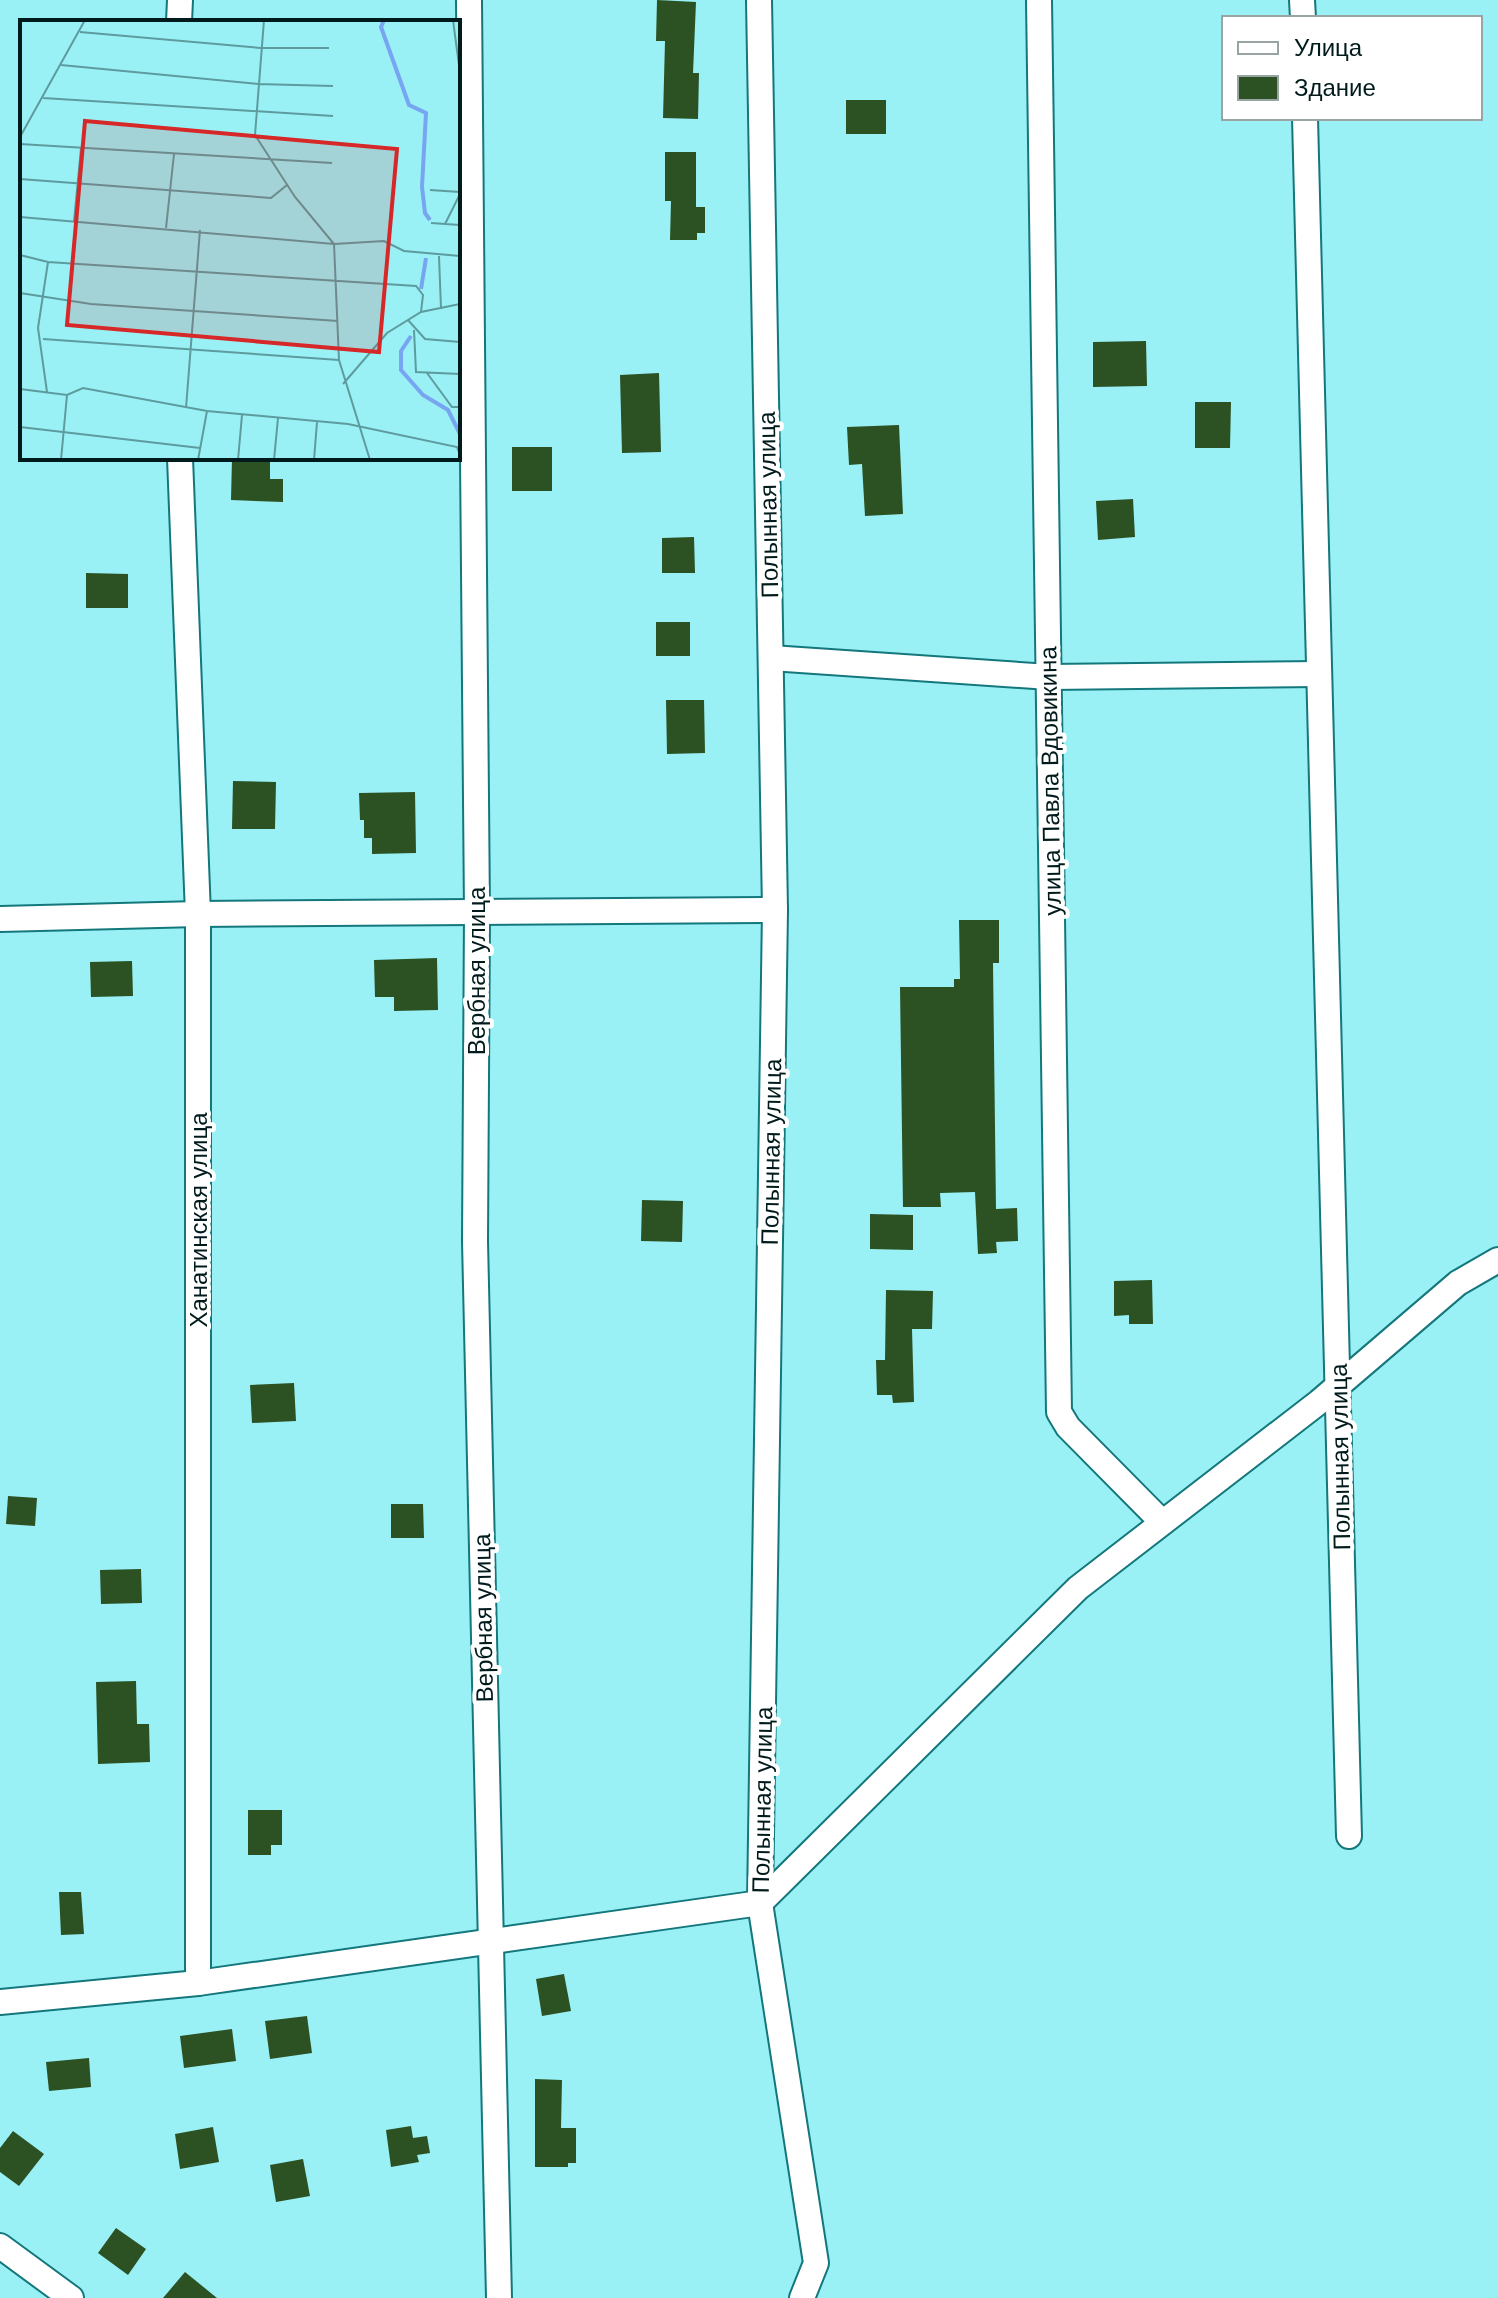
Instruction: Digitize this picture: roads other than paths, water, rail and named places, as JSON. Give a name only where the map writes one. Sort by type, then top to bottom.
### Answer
[{"type":"street","points":[[179,20],[180,0]]},
{"type":"street","name":"Вербная улица","points":[[469,0],[477,913],[475,1241],[499,2298]]},
{"type":"street","name":"Полынная улица","points":[[759,0],[775,910],[760,1903],[816,2263],[802,2298]]},
{"type":"street","name":"улица Павла Вдовикина","points":[[1039,0],[1059,1412],[1068,1427],[1162,1522]]},
{"type":"street","name":"Полынная улица","points":[[1305,120],[1349,1836]]},
{"type":"street","name":"Ханатинская улица","points":[[180,460],[198,914],[198,1983]]},
{"type":"street","points":[[771,658],[1049,677],[1319,674]]},
{"type":"street","points":[[0,919],[198,914],[775,910]]},
{"type":"street","points":[[0,2002],[198,1983],[760,1903],[1078,1588],[1338,1386],[1458,1283],[1498,1260]]},
{"type":"street","points":[[0,2246],[71,2298]]}]
